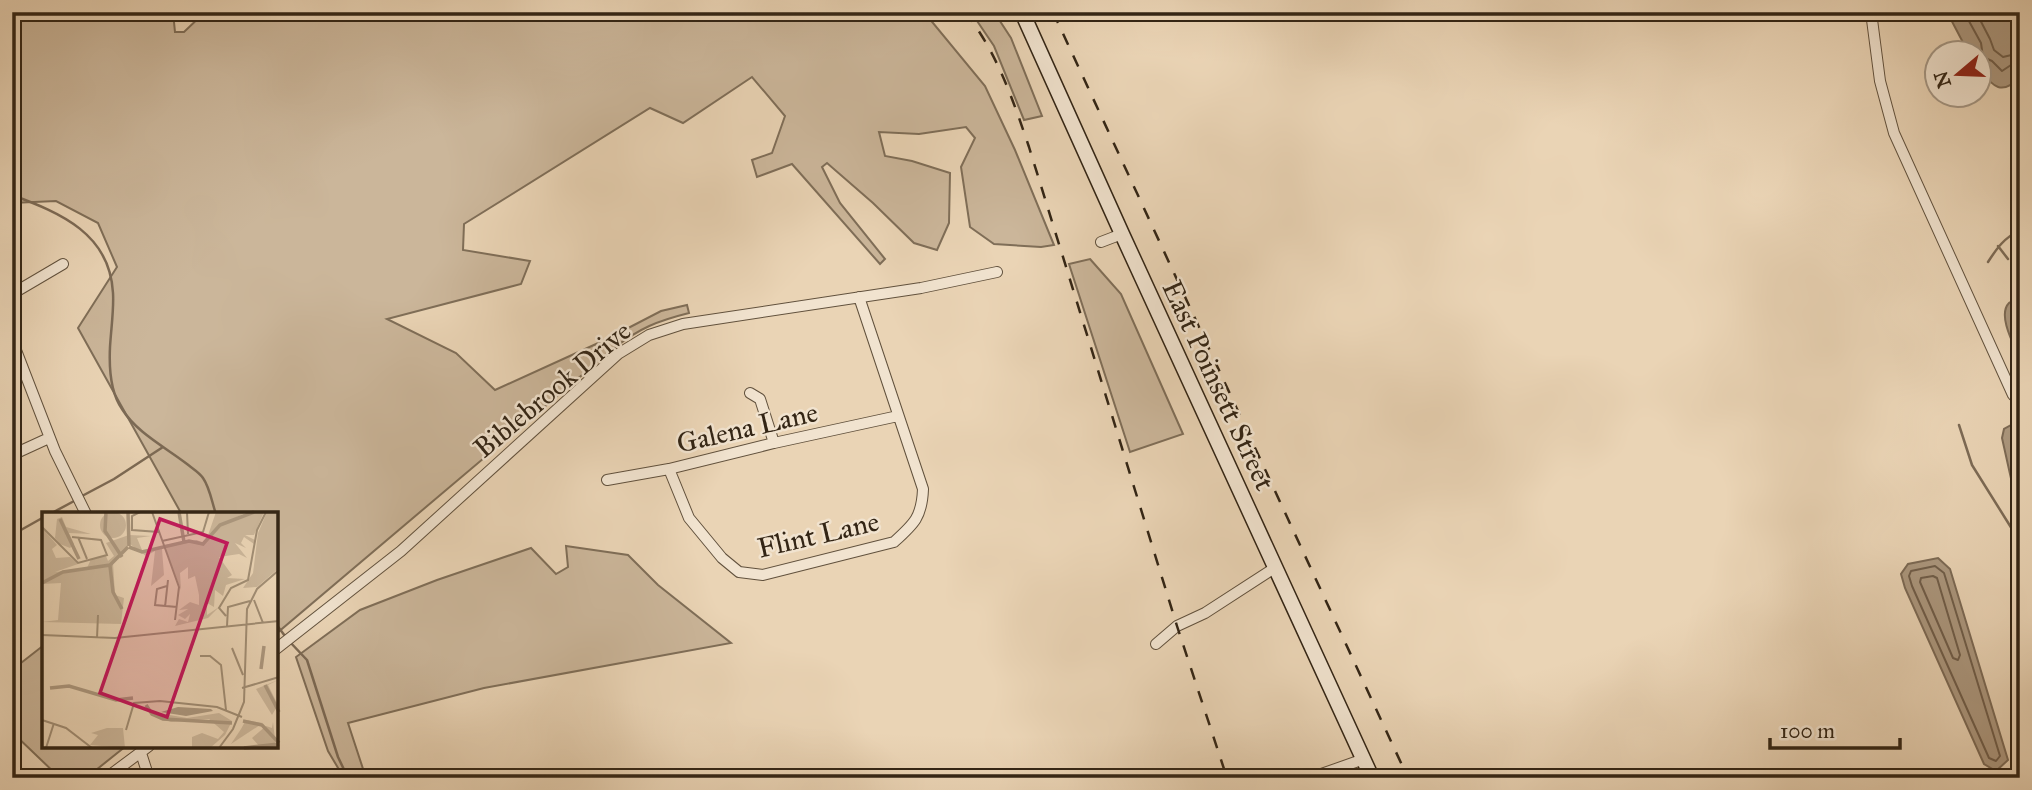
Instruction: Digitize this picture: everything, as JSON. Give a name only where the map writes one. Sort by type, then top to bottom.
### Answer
[{"type":"main road","name":"East Poinsett Street","points":[[1022,12],[1372,778]]},
{"type":"street","points":[[1871,12],[1880,81],[1894,133],[2016,396]]},
{"type":"street","points":[[1101,242],[1122,234]]},
{"type":"street","points":[[12,293],[63,264]]},
{"type":"street","name":"Biblebrook Drive","points":[[284,644],[420,535],[608,363],[633,344],[657,332],[683,324],[934,285],[997,272]]},
{"type":"street","name":"Flint Lane","points":[[669,469],[689,518],[722,558],[739,572],[763,575],[894,542],[909,529],[922,508],[923,489],[859,297]]},
{"type":"street","points":[[12,340],[49,438],[85,512]]},
{"type":"street","points":[[750,393],[760,399],[774,443]]},
{"type":"street","name":"Galena Lane","points":[[607,480],[669,469],[898,416]]},
{"type":"street","points":[[12,454],[49,438]]},
{"type":"street","points":[[1156,644],[1177,626],[1205,613],[1276,568]]},
{"type":"street","points":[[106,778],[145,749],[149,778]]},
{"type":"street","points":[[1310,778],[1364,759]]},
{"type":"shaded area","points":[[12,12],[173,12],[175,32],[184,32],[205,12],[924,12],[985,86],[1054,245],[1041,247],[994,244],[970,227],[961,167],[975,138],[966,127],[919,134],[879,132],[885,156],[950,173],[949,223],[937,250],[914,243],[827,163],[822,167],[840,203],[885,259],[880,264],[792,164],[757,177],[752,160],[772,153],[785,116],[752,77],[683,123],[650,108],[464,224],[463,250],[530,261],[521,284],[387,319],[456,353],[495,390],[661,311],[687,305],[689,313],[649,326],[614,348],[278,632],[278,512],[180,512],[78,328],[117,267],[98,223],[56,201],[12,203]]},
{"type":"shaded area","points":[[971,12],[994,12],[1011,38],[1042,116],[1024,120],[994,46]]},
{"type":"shaded area","points":[[1090,259],[1121,294],[1183,434],[1130,452],[1069,264]]},
{"type":"shaded area","points":[[566,546],[628,555],[658,585],[731,643],[484,688],[348,723],[366,778],[344,778],[328,751],[296,657],[360,610],[531,548],[556,574],[568,567]]},
{"type":"shaded area","points":[[42,647],[42,748],[124,748],[86,778],[60,778],[12,732],[12,670]]},
{"type":"water","points":[[1947,12],[2020,12],[2020,77],[2003,88],[1994,85],[1994,38],[1961,38]]},
{"type":"water","points":[[2020,298],[2020,359],[2005,315],[2009,303]]},
{"type":"water","points":[[2020,424],[2020,519],[2002,438],[2004,429]]},
{"type":"water","points":[[1938,558],[1950,569],[2008,760],[1996,771],[1984,764],[1901,574],[1908,564]]},
{"type":"waterway","points":[[12,195],[65,218],[93,241],[103,255],[110,273],[113,293],[110,363],[111,379],[118,402],[128,418],[143,432],[202,476],[215,512]]},
{"type":"waterway","points":[[1988,262],[2001,244],[2020,230]]},
{"type":"waterway","points":[[1998,246],[2008,259]]},
{"type":"waterway","points":[[1959,425],[1972,465],[2020,546]]},
{"type":"waterway","points":[[82,496],[163,447]]},
{"type":"waterway","points":[[54,512],[76,500]]},
{"type":"waterway","points":[[12,535],[42,518]]},
{"type":"waterway","points":[[278,627],[285,636]]},
{"type":"waterway","points":[[289,641],[307,660],[338,757],[348,778]]},
{"type":"railway","points":[[965,12],[995,60],[1023,129],[1177,626],[1227,778]]},
{"type":"railway","points":[[1053,12],[1408,778]]}]
